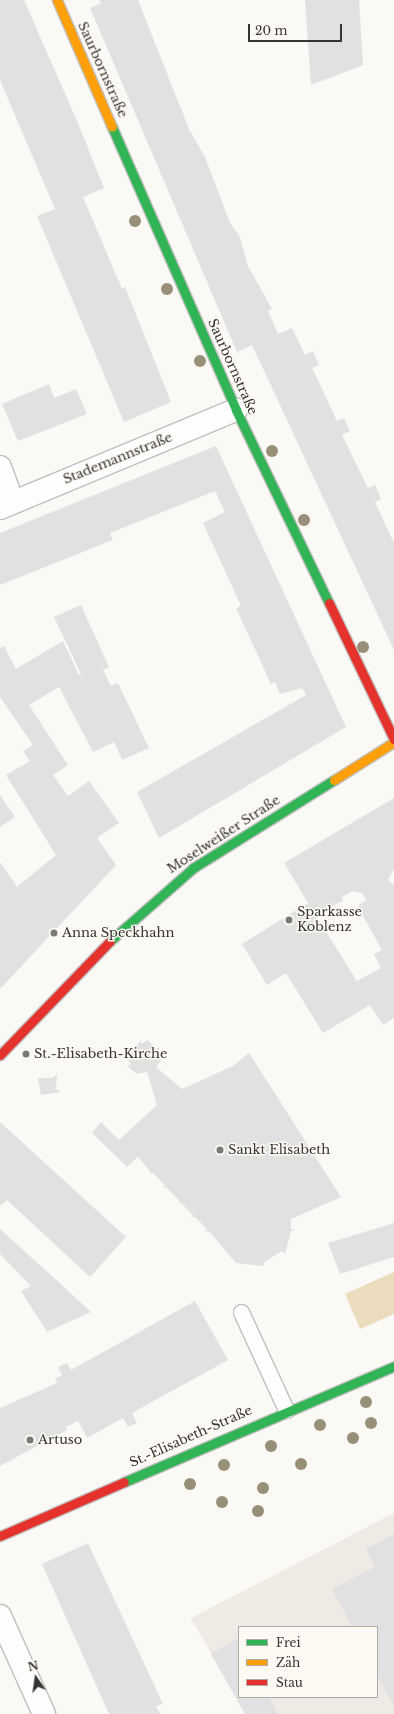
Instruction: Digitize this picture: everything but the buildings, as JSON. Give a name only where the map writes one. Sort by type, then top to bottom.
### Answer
[{"type":"street","name":"Saurbornstraße","points":[[57,0],[236,410],[394,739]]},
{"type":"street","name":"Stademannstraße","points":[[7,505],[236,410]]},
{"type":"street","points":[[0,467],[7,505]]},
{"type":"street","name":"Moselweißer Straße","points":[[0,1055],[133,917],[193,868],[394,742]]},
{"type":"street","name":"St.-Elisabeth-Straße","points":[[0,1536],[286,1410],[394,1366]]},
{"type":"street","points":[[0,1616],[44,1714]]},
{"type":"lane","points":[[241,1312],[286,1410]]},
{"type":"shaded area","points":[[394,1272],[394,1314],[360,1329],[345,1294]]},
{"type":"shaded area","points":[[394,1513],[394,1714],[245,1714],[191,1618]]},
{"type":"traffic: fast","points":[[112,127],[236,410],[329,603]]},
{"type":"traffic: fast","points":[[110,941],[193,868],[334,780]]},
{"type":"traffic: fast","points":[[124,1482],[394,1366]]},
{"type":"traffic: slow","points":[[57,0],[112,127]]},
{"type":"traffic: slow","points":[[334,780],[394,742]]},
{"type":"traffic: jam","points":[[329,603],[394,739]]},
{"type":"traffic: jam","points":[[0,1055],[110,941]]},
{"type":"traffic: jam","points":[[0,1536],[124,1482]]},
{"type":"place","name":"Sparkasse Koblenz","points":[[289,920]]},
{"type":"place","name":"Anna Speckhahn","points":[[54,933]]},
{"type":"place","name":"St.-Elisabeth-Kirche","points":[[26,1054]]},
{"type":"place","name":"Sankt Elisabeth","points":[[220,1150]]},
{"type":"place","name":"Artuso","points":[[30,1440]]}]
